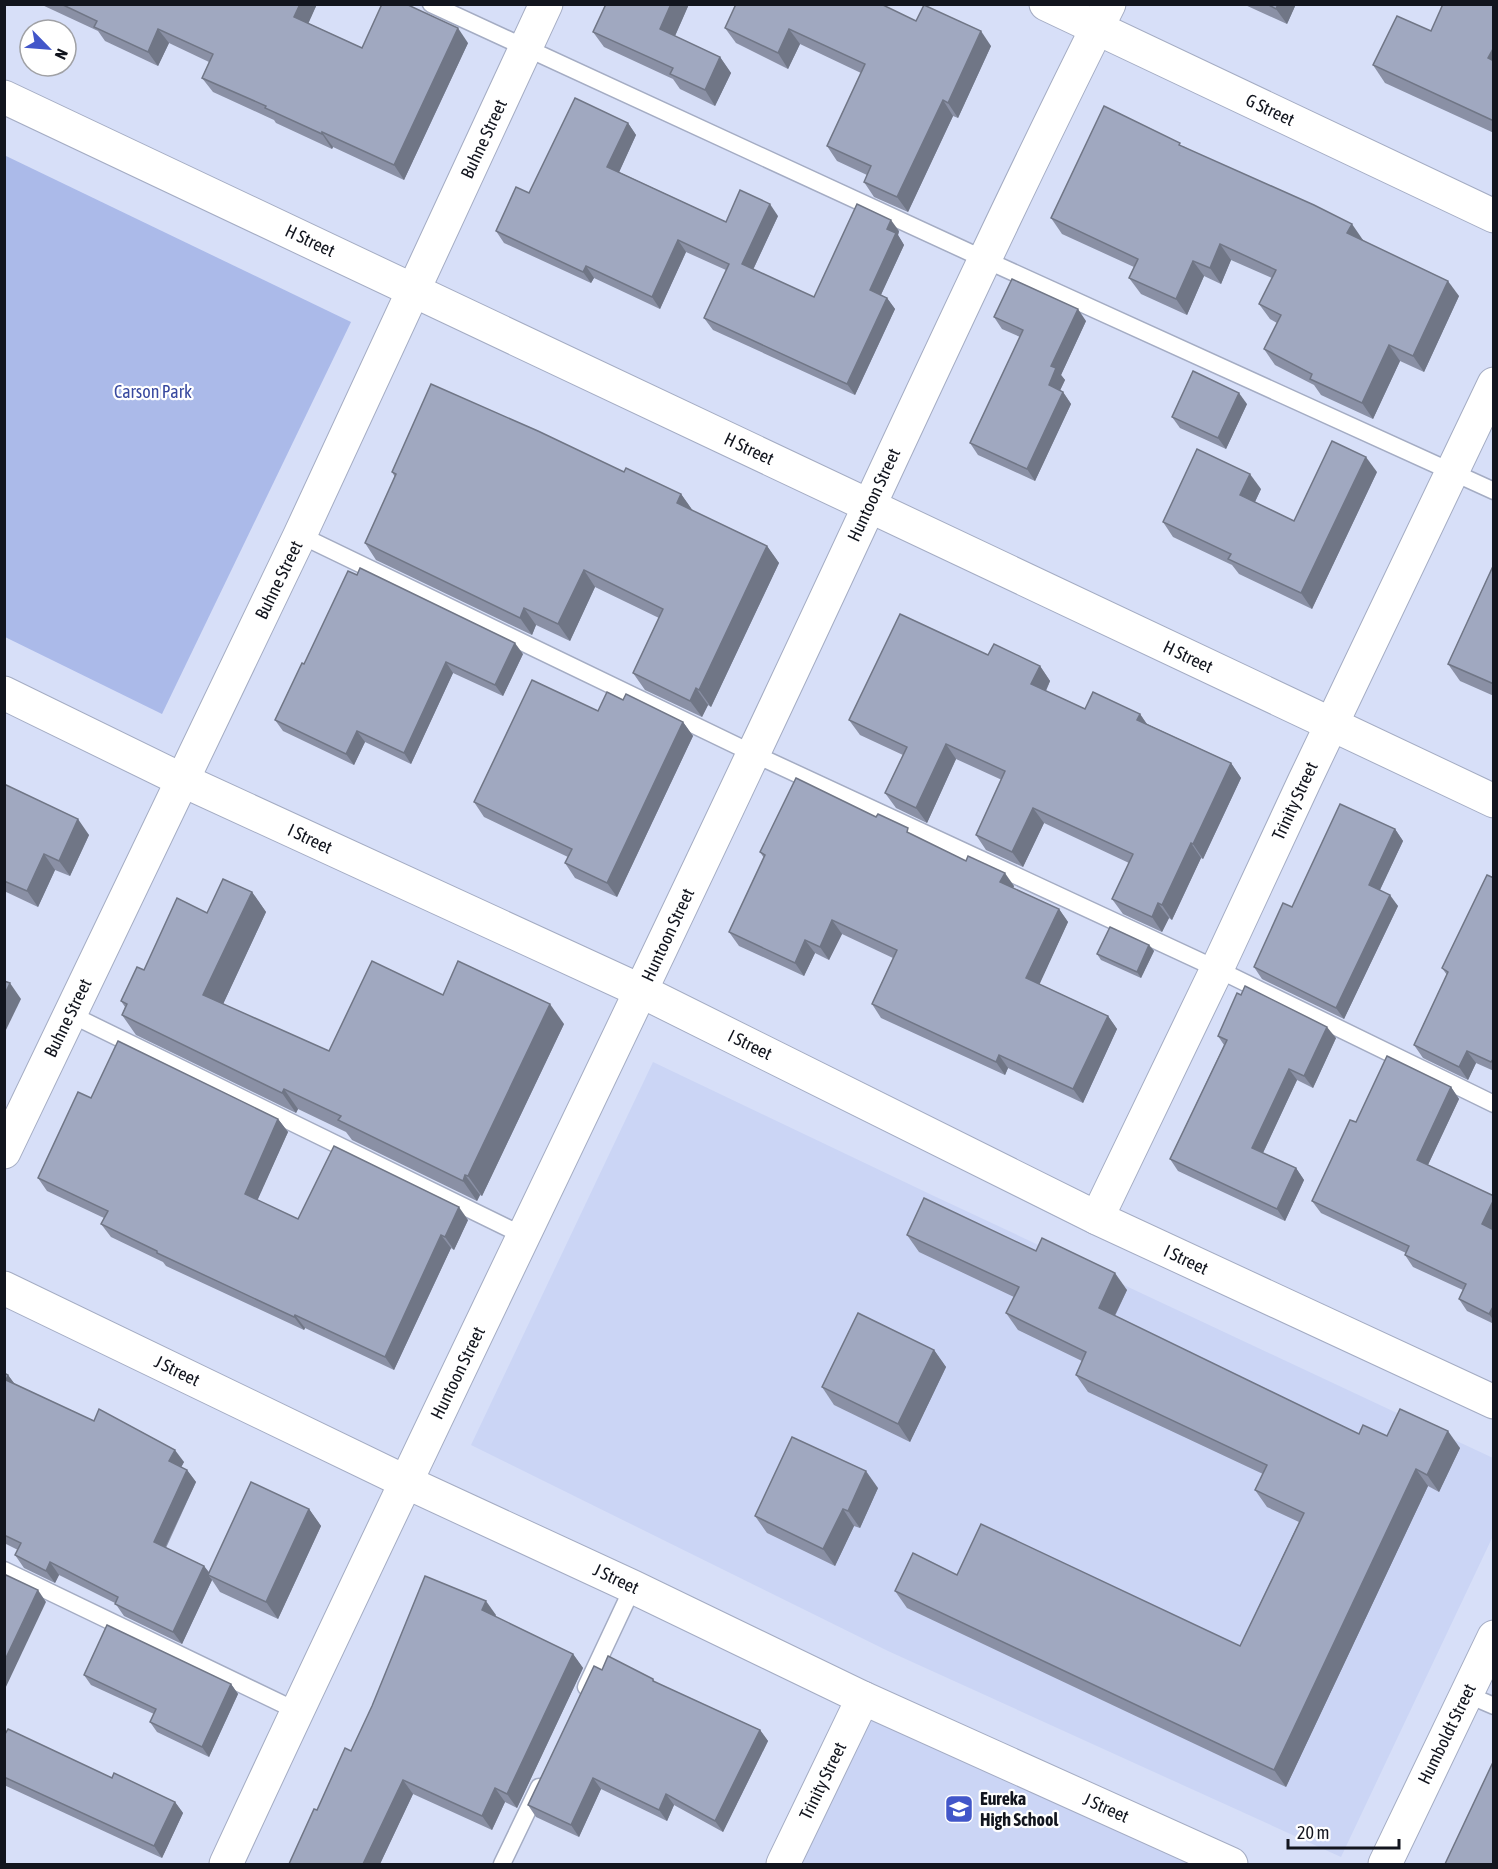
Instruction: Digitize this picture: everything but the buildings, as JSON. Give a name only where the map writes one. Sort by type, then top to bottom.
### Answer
[{"type":"street","name":"Buhne Street","points":[[4,1152],[300,535],[546,4]]},
{"type":"street","name":"G Street","points":[[1046,4],[1103,16],[1494,216]]},
{"type":"street","name":"Huntoon Street","points":[[226,1864],[1103,16]]},
{"type":"street","name":"H Street","points":[[4,97],[1494,801]]},
{"type":"street","name":"Trinity Street","points":[[1097,1218],[1494,384]]},
{"type":"street","name":"I Street","points":[[4,693],[183,780],[641,991],[1097,1218],[1494,1402]]},
{"type":"street","name":"J Street","points":[[4,1288],[406,1482],[633,1587],[863,1698],[1231,1864]]},
{"type":"street","name":"Humboldt Street","points":[[1385,1864],[1480,1700],[1494,1636]]},
{"type":"street","name":"Trinity Street","points":[[783,1864],[863,1698]]},
{"type":"lane","points":[[431,4],[1494,491]]},
{"type":"lane","points":[[300,535],[754,754],[1217,969],[1494,1104]]},
{"type":"lane","points":[[70,1014],[524,1236]]},
{"type":"lane","points":[[4,1570],[297,1711]]},
{"type":"lane","points":[[578,1704],[633,1587]]},
{"type":"lane","points":[[502,1864],[548,1768]]},
{"type":"shaded area","points":[[653,1062],[1493,1458],[1493,1536],[1341,1857],[888,1651],[471,1445]]},
{"type":"shaded area","name":"Eureka High School","points":[[863,1698],[1231,1864],[783,1864]]},
{"type":"green space","name":"Carson Park","points":[[4,155],[351,322],[162,714],[5,637]]},
{"type":"place","name":"Eureka High School","points":[[959,1809]]}]
